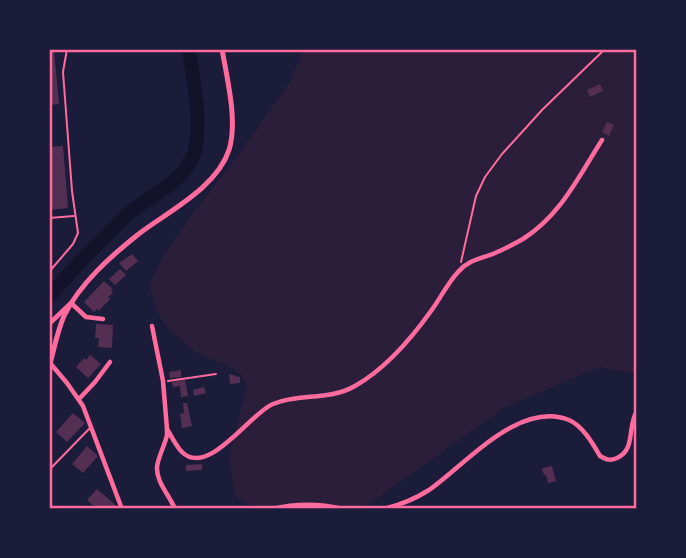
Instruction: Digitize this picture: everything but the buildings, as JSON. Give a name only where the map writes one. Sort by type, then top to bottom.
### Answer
[{"type":"street","points":[[49,324],[114,256],[204,186],[223,162],[233,128],[222,49]]},
{"type":"street","points":[[167,429],[181,452],[188,457],[203,457],[228,444],[252,418],[273,404],[332,395],[367,379],[412,336],[458,271],[470,261],[517,243],[547,220],[568,197],[602,140]]},
{"type":"street","points":[[71,303],[86,317],[103,319]]},
{"type":"street","points":[[71,303],[60,325],[50,360],[79,399],[92,426],[122,509]]},
{"type":"street","points":[[152,326],[163,381],[167,429],[157,471],[175,509]]},
{"type":"street","points":[[79,399],[110,362]]},
{"type":"street","points":[[384,509],[411,500],[428,490],[485,443],[505,431],[538,418],[567,419],[577,425],[600,456],[613,460],[627,451],[633,417],[637,411]]},
{"type":"street","points":[[272,509],[309,503],[343,509]]},
{"type":"lane","points":[[49,272],[78,233],[63,72],[67,49]]},
{"type":"lane","points":[[49,218],[75,216]]},
{"type":"lane","points":[[49,470],[92,426]]},
{"type":"path","points":[[458,271],[475,196],[485,177],[542,110],[606,49]]},
{"type":"path","points":[[163,381],[216,374]]},
{"type":"shaded area","points":[[304,49],[637,49],[637,374],[598,367],[504,408],[362,509],[256,509],[235,496],[229,457],[247,386],[238,372],[193,350],[171,331],[159,314],[149,286],[163,256],[290,82]]},
{"type":"waterway","points":[[49,296],[127,215],[176,179],[191,161],[198,125],[189,49]]}]
